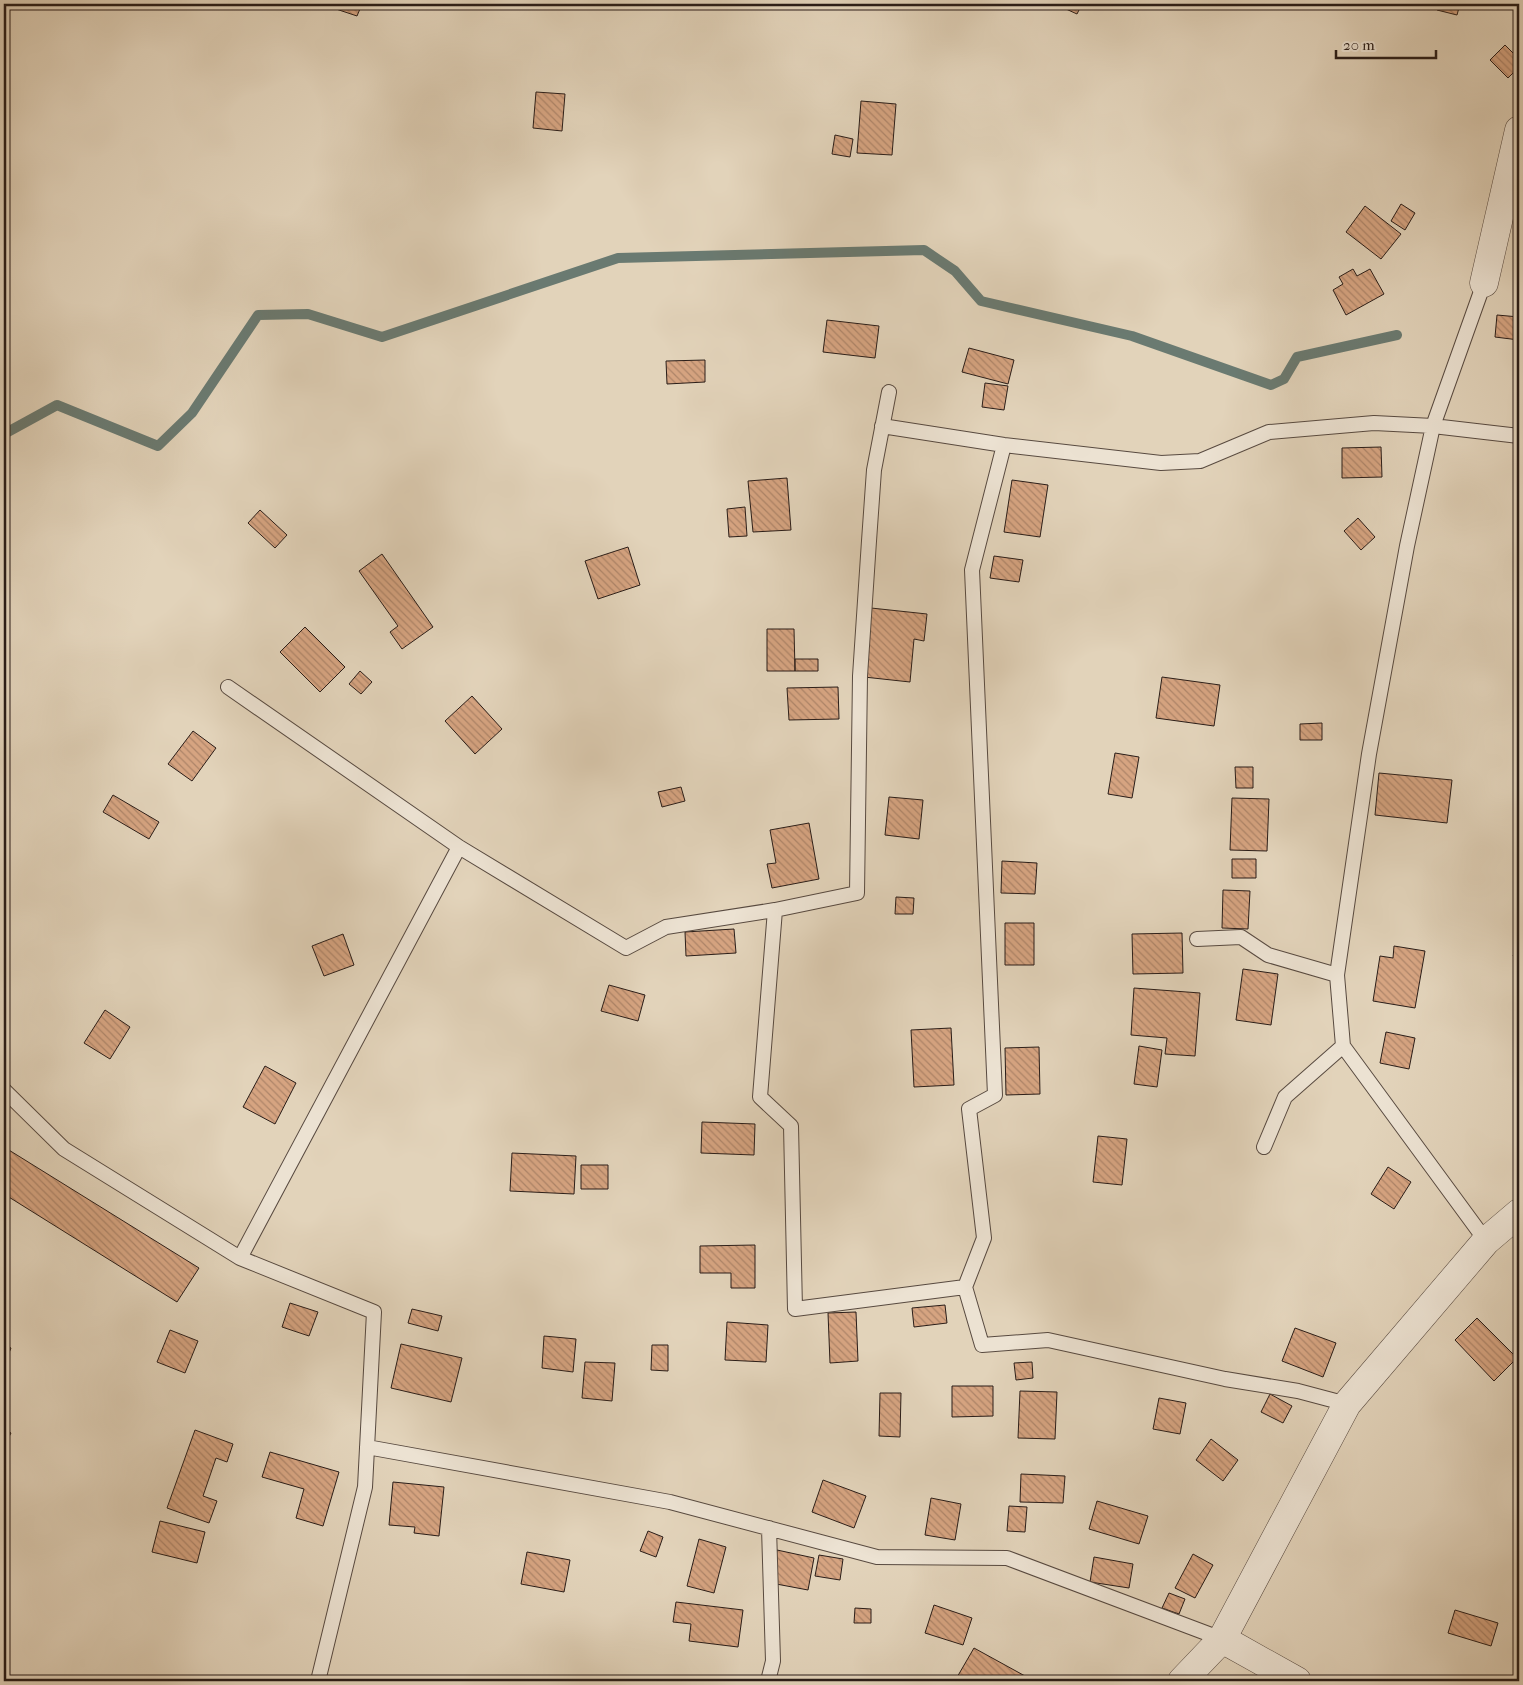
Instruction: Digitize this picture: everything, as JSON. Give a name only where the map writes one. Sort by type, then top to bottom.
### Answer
[{"type":"street","points":[[1484,282],[1519,130]]},
{"type":"street","points":[[1182,1681],[1222,1639],[1347,1404],[1486,1241],[1519,1213]]},
{"type":"street","points":[[1222,1639],[1297,1681]]},
{"type":"lane","points":[[1484,282],[1433,426],[1406,546],[1371,744],[1337,975],[1343,1046],[1486,1241]]},
{"type":"lane","points":[[228,687],[459,847],[626,948],[666,927],[775,910],[857,893],[860,676],[874,470],[889,392]]},
{"type":"lane","points":[[882,426],[1004,445],[1161,463],[1200,461],[1269,432],[1374,423],[1433,426],[1519,436]]},
{"type":"lane","points":[[1004,445],[972,570],[995,1095],[968,1109],[984,1238],[965,1287],[982,1345],[1048,1340],[1226,1379],[1298,1391],[1347,1404]]},
{"type":"lane","points":[[240,1258],[459,847]]},
{"type":"lane","points":[[775,910],[760,1098],[791,1126],[795,1309],[965,1287]]},
{"type":"lane","points":[[1197,939],[1241,937],[1268,955],[1337,975]]},
{"type":"lane","points":[[1264,1147],[1285,1098],[1343,1046]]},
{"type":"lane","points":[[4,1090],[64,1149],[240,1258],[374,1312],[365,1487],[318,1681]]},
{"type":"lane","points":[[367,1447],[670,1502],[877,1557],[1007,1558],[1222,1639]]},
{"type":"lane","points":[[768,1681],[773,1661],[769,1528]]},
{"type":"building","points":[[331,4],[362,4],[357,16],[330,7]]},
{"type":"building","points":[[1055,4],[1082,4],[1077,14]]},
{"type":"building","points":[[1439,4],[1460,4],[1457,15],[1437,10]]},
{"type":"building","points":[[1505,45],[1519,59],[1519,67],[1508,78],[1490,60]]},
{"type":"building","points":[[536,92],[565,94],[562,131],[533,128]]},
{"type":"building","points":[[861,101],[896,104],[892,155],[857,153]]},
{"type":"building","points":[[835,135],[853,139],[850,157],[832,154]]},
{"type":"building","points":[[1401,204],[1415,213],[1405,230],[1391,221]]},
{"type":"building","points":[[1365,206],[1401,234],[1381,259],[1346,232]]},
{"type":"building","points":[[1353,269],[1357,276],[1370,269],[1384,294],[1346,315],[1333,290],[1343,284],[1339,277]]},
{"type":"building","points":[[1497,315],[1519,317],[1519,340],[1495,337]]},
{"type":"building","points":[[827,320],[879,326],[875,358],[823,352]]},
{"type":"building","points":[[969,348],[1014,360],[1008,384],[962,372]]},
{"type":"building","points":[[705,360],[705,382],[667,384],[666,361]]},
{"type":"building","points":[[985,383],[1008,386],[1004,410],[982,407]]},
{"type":"building","points":[[1381,447],[1382,477],[1342,478],[1342,448]]},
{"type":"building","points":[[787,478],[791,530],[753,532],[748,481]]},
{"type":"building","points":[[1012,480],[1048,485],[1040,537],[1004,532]]},
{"type":"building","points":[[745,507],[747,536],[729,537],[727,509]]},
{"type":"building","points":[[260,510],[287,535],[275,548],[248,523]]},
{"type":"building","points":[[1358,518],[1375,537],[1361,550],[1344,531]]},
{"type":"building","points":[[628,547],[640,585],[598,599],[585,561]]},
{"type":"building","points":[[382,554],[433,627],[402,649],[390,632],[398,626],[359,571]]},
{"type":"building","points":[[994,556],[1023,560],[1019,582],[990,578]]},
{"type":"building","points":[[871,608],[927,614],[924,641],[914,639],[910,682],[864,677]]},
{"type":"building","points":[[305,627],[345,667],[320,692],[280,652]]},
{"type":"building","points":[[767,629],[794,629],[795,671],[767,671]]},
{"type":"building","points":[[795,659],[818,659],[818,671],[795,671]]},
{"type":"building","points":[[360,671],[372,682],[361,694],[349,684]]},
{"type":"building","points":[[1162,677],[1220,685],[1214,726],[1156,718]]},
{"type":"building","points":[[838,687],[839,719],[789,720],[787,688]]},
{"type":"building","points":[[472,696],[502,729],[475,754],[445,721]]},
{"type":"building","points":[[1322,723],[1322,740],[1300,740],[1300,724]]},
{"type":"building","points":[[193,731],[216,748],[192,781],[168,764]]},
{"type":"building","points":[[1115,753],[1139,757],[1132,798],[1108,794]]},
{"type":"building","points":[[1235,767],[1253,767],[1253,788],[1236,788]]},
{"type":"building","points":[[1379,773],[1452,780],[1447,823],[1375,815]]},
{"type":"building","points":[[681,787],[685,801],[662,807],[658,792]]},
{"type":"building","points":[[113,795],[159,822],[149,839],[103,812]]},
{"type":"building","points":[[889,797],[923,800],[919,839],[885,835]]},
{"type":"building","points":[[1232,798],[1269,799],[1267,851],[1230,850]]},
{"type":"building","points":[[809,823],[819,879],[772,888],[767,864],[776,863],[770,830]]},
{"type":"building","points":[[1232,859],[1256,859],[1256,878],[1232,878]]},
{"type":"building","points":[[1002,861],[1037,863],[1035,894],[1001,893]]},
{"type":"building","points":[[1223,890],[1250,891],[1248,929],[1222,928]]},
{"type":"building","points":[[896,897],[914,898],[913,914],[895,914]]},
{"type":"building","points":[[1005,923],[1034,923],[1034,965],[1005,965]]},
{"type":"building","points":[[734,929],[736,953],[686,956],[685,932]]},
{"type":"building","points":[[1182,933],[1183,973],[1133,974],[1132,934]]},
{"type":"building","points":[[343,934],[354,965],[324,976],[312,946]]},
{"type":"building","points":[[1519,945],[1519,960],[1513,956]]},
{"type":"building","points":[[1394,946],[1425,951],[1415,1008],[1373,1001],[1380,956],[1393,958]]},
{"type":"building","points":[[1243,969],[1278,974],[1271,1025],[1236,1020]]},
{"type":"building","points":[[609,985],[645,995],[638,1021],[601,1011]]},
{"type":"building","points":[[1134,988],[1200,993],[1195,1056],[1165,1054],[1167,1038],[1131,1035]]},
{"type":"building","points":[[105,1010],[130,1027],[110,1059],[84,1043]]},
{"type":"building","points":[[951,1028],[954,1085],[914,1087],[911,1030]]},
{"type":"building","points":[[1386,1032],[1415,1038],[1409,1069],[1380,1063]]},
{"type":"building","points":[[1139,1046],[1162,1050],[1157,1087],[1134,1084]]},
{"type":"building","points":[[1039,1047],[1040,1094],[1006,1095],[1005,1048]]},
{"type":"building","points":[[265,1066],[296,1083],[275,1124],[243,1107]]},
{"type":"building","points":[[702,1122],[755,1124],[754,1155],[701,1153]]},
{"type":"building","points":[[1098,1136],[1127,1139],[1122,1185],[1093,1182]]},
{"type":"building","points":[[4,1147],[199,1268],[177,1302],[4,1194]]},
{"type":"building","points":[[512,1153],[576,1156],[574,1194],[510,1191]]},
{"type":"building","points":[[581,1165],[608,1165],[608,1189],[581,1189]]},
{"type":"building","points":[[1388,1167],[1411,1182],[1394,1209],[1371,1194]]},
{"type":"building","points":[[755,1245],[755,1288],[731,1288],[731,1273],[700,1273],[700,1246]]},
{"type":"building","points":[[290,1303],[318,1312],[309,1336],[282,1327]]},
{"type":"building","points":[[945,1305],[947,1323],[914,1327],[912,1308]]},
{"type":"building","points":[[412,1309],[442,1316],[438,1331],[408,1323]]},
{"type":"building","points":[[856,1312],[858,1361],[830,1363],[828,1313]]},
{"type":"building","points":[[1477,1318],[1517,1358],[1494,1381],[1455,1340]]},
{"type":"building","points":[[727,1322],[768,1325],[766,1362],[725,1360]]},
{"type":"building","points":[[1295,1328],[1336,1343],[1323,1377],[1282,1361]]},
{"type":"building","points":[[170,1330],[198,1341],[185,1373],[157,1362]]},
{"type":"building","points":[[544,1336],[576,1339],[573,1372],[542,1368]]},
{"type":"building","points":[[401,1344],[462,1358],[451,1402],[391,1388]]},
{"type":"building","points":[[4,1345],[11,1348],[4,1365]]},
{"type":"building","points":[[652,1345],[668,1345],[668,1371],[651,1370]]},
{"type":"building","points":[[585,1362],[615,1363],[612,1401],[582,1398]]},
{"type":"building","points":[[1032,1362],[1033,1378],[1016,1380],[1014,1363]]},
{"type":"building","points":[[952,1386],[993,1386],[993,1416],[952,1417]]},
{"type":"building","points":[[1020,1391],[1057,1392],[1055,1439],[1018,1438]]},
{"type":"building","points":[[880,1393],[901,1393],[900,1437],[879,1436]]},
{"type":"building","points":[[1270,1394],[1292,1406],[1283,1423],[1261,1412]]},
{"type":"building","points":[[1159,1398],[1186,1403],[1180,1434],[1153,1429]]},
{"type":"building","points":[[4,1429],[11,1433],[4,1446]]},
{"type":"building","points":[[195,1430],[233,1444],[227,1462],[216,1458],[203,1496],[217,1501],[209,1523],[167,1508]]},
{"type":"building","points":[[1211,1439],[1238,1460],[1223,1481],[1196,1460]]},
{"type":"building","points":[[270,1452],[339,1472],[323,1526],[296,1518],[304,1489],[262,1477]]},
{"type":"building","points":[[1021,1474],[1065,1476],[1063,1503],[1020,1502]]},
{"type":"building","points":[[823,1480],[866,1496],[854,1528],[812,1512]]},
{"type":"building","points":[[393,1482],[444,1487],[439,1536],[414,1533],[415,1527],[389,1525]]},
{"type":"building","points":[[931,1498],[961,1504],[955,1540],[925,1535]]},
{"type":"building","points":[[1097,1501],[1148,1516],[1139,1544],[1089,1529]]},
{"type":"building","points":[[1009,1506],[1027,1507],[1025,1532],[1007,1531]]},
{"type":"building","points":[[160,1521],[205,1532],[197,1563],[152,1552]]},
{"type":"building","points":[[648,1531],[663,1537],[656,1557],[640,1551]]},
{"type":"building","points":[[699,1539],[726,1547],[714,1593],[687,1586]]},
{"type":"building","points":[[777,1550],[814,1558],[808,1590],[771,1583]]},
{"type":"building","points":[[527,1552],[570,1560],[564,1592],[521,1584]]},
{"type":"building","points":[[1193,1554],[1213,1565],[1195,1598],[1175,1588]]},
{"type":"building","points":[[819,1555],[843,1559],[840,1580],[815,1576]]},
{"type":"building","points":[[1094,1557],[1133,1564],[1129,1588],[1090,1582]]},
{"type":"building","points":[[1169,1593],[1185,1599],[1179,1614],[1162,1608]]},
{"type":"building","points":[[676,1602],[743,1610],[738,1647],[689,1641],[691,1624],[673,1622]]},
{"type":"building","points":[[934,1605],[972,1618],[963,1645],[925,1633]]},
{"type":"building","points":[[855,1608],[871,1609],[871,1623],[854,1623]]},
{"type":"building","points":[[1455,1610],[1498,1623],[1491,1646],[1448,1633]]},
{"type":"building","points":[[974,1648],[1025,1676],[1022,1681],[961,1681],[956,1679]]},
{"type":"building","points":[[1025,1676],[1034,1681],[1022,1681]]},
{"type":"waterway","points":[[4,434],[57,405],[158,446],[192,413],[258,315],[308,314],[382,337],[618,258],[924,250],[955,271],[981,301],[1132,336],[1271,385],[1284,379],[1297,357],[1397,335]]}]
